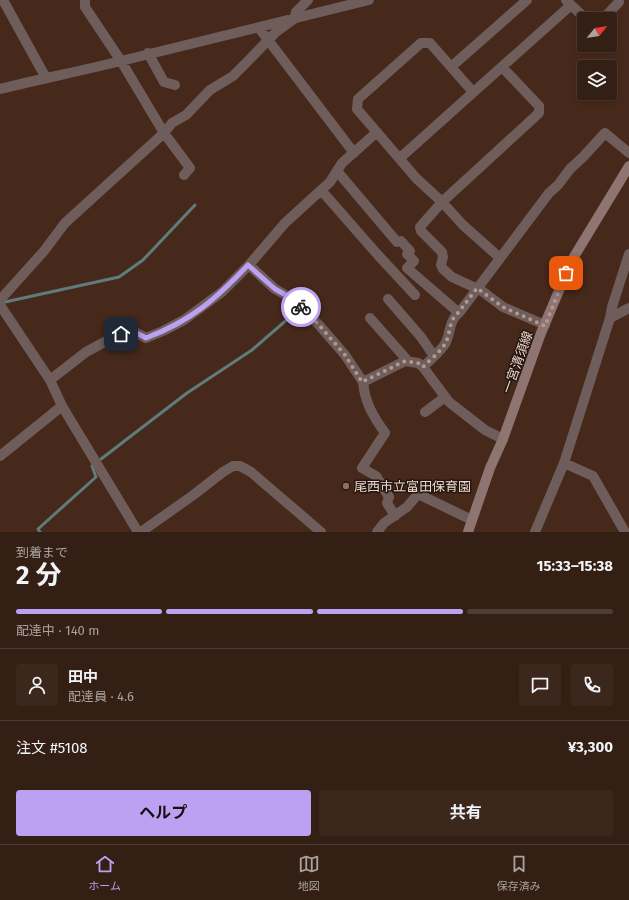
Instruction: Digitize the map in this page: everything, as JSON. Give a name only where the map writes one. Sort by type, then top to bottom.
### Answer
[{"type":"main road","name":"一宮清須線","points":[[468,532],[490,468],[503,439],[545,326],[572,260],[629,166]]},
{"type":"street","points":[[3,0],[46,78]]},
{"type":"street","points":[[84,0],[85,7],[121,61],[164,132],[190,168],[184,175]]},
{"type":"street","points":[[0,89],[259,28],[369,0]]},
{"type":"street","points":[[451,67],[527,0]]},
{"type":"street","points":[[305,1],[296,12],[294,19],[276,32],[233,76],[210,90],[186,115],[172,123],[64,223],[1,306],[50,380],[62,406],[140,532],[233,466],[240,466],[251,472],[321,532]]},
{"type":"street","points":[[400,158],[502,67],[568,2],[579,12]]},
{"type":"street","points":[[610,12],[619,2]]},
{"type":"street","points":[[259,28],[354,153]]},
{"type":"street","points":[[473,92],[430,44],[421,43],[358,99],[357,109],[416,178],[442,202],[463,225],[500,258]]},
{"type":"street","points":[[148,53],[164,82],[175,85]]},
{"type":"street","points":[[502,67],[539,106],[539,113],[442,202],[420,227],[421,231],[442,252],[443,257],[441,265],[443,269],[452,277],[477,288],[503,307],[545,326]]},
{"type":"street","points":[[50,380],[86,352],[129,329],[146,338],[184,320],[222,292],[285,223],[330,182],[342,163],[377,132]]},
{"type":"street","points":[[423,367],[446,343],[455,316],[549,193],[558,185],[570,169],[605,133],[629,153]]},
{"type":"street","points":[[337,171],[397,242],[401,240],[410,251],[407,254],[414,261],[407,268],[458,313]]},
{"type":"street","points":[[321,190],[372,249],[416,294]]},
{"type":"street","points":[[535,532],[564,463],[629,254]]},
{"type":"street","points":[[248,265],[275,289],[291,298],[319,325],[345,355],[362,382],[364,396],[368,407],[385,433],[362,468],[376,476],[389,497],[387,503],[395,516]]},
{"type":"street","points":[[388,299],[421,337],[434,356]]},
{"type":"street","points":[[610,318],[629,308]]},
{"type":"street","points":[[370,318],[408,361]]},
{"type":"street","points":[[362,382],[405,361],[418,363],[423,367],[449,402],[485,430],[503,439]]},
{"type":"street","points":[[425,412],[445,397]]},
{"type":"street","points":[[0,456],[62,406]]},
{"type":"street","points":[[564,463],[593,476],[625,532]]},
{"type":"street","points":[[377,532],[384,523],[407,507],[418,494],[472,520]]},
{"type":"waterway","points":[[5,302],[119,277],[143,260],[195,205]]},
{"type":"waterway","points":[[101,459],[187,393],[252,350],[290,317],[287,303]]},
{"type":"waterway","points":[[40,532],[38,529],[96,477],[92,466]]},
{"type":"way so far","points":[[301,307],[345,355],[362,382],[405,361],[414,361],[423,367],[446,343],[455,316],[477,288],[503,307],[545,326],[566,273]]},
{"type":"place","name":"尾西市立富田保育園","points":[[346,486]]},
{"type":"route","points":[[121,334],[129,329],[146,338],[184,320],[222,292],[248,265],[275,289],[291,298],[301,307]]}]
